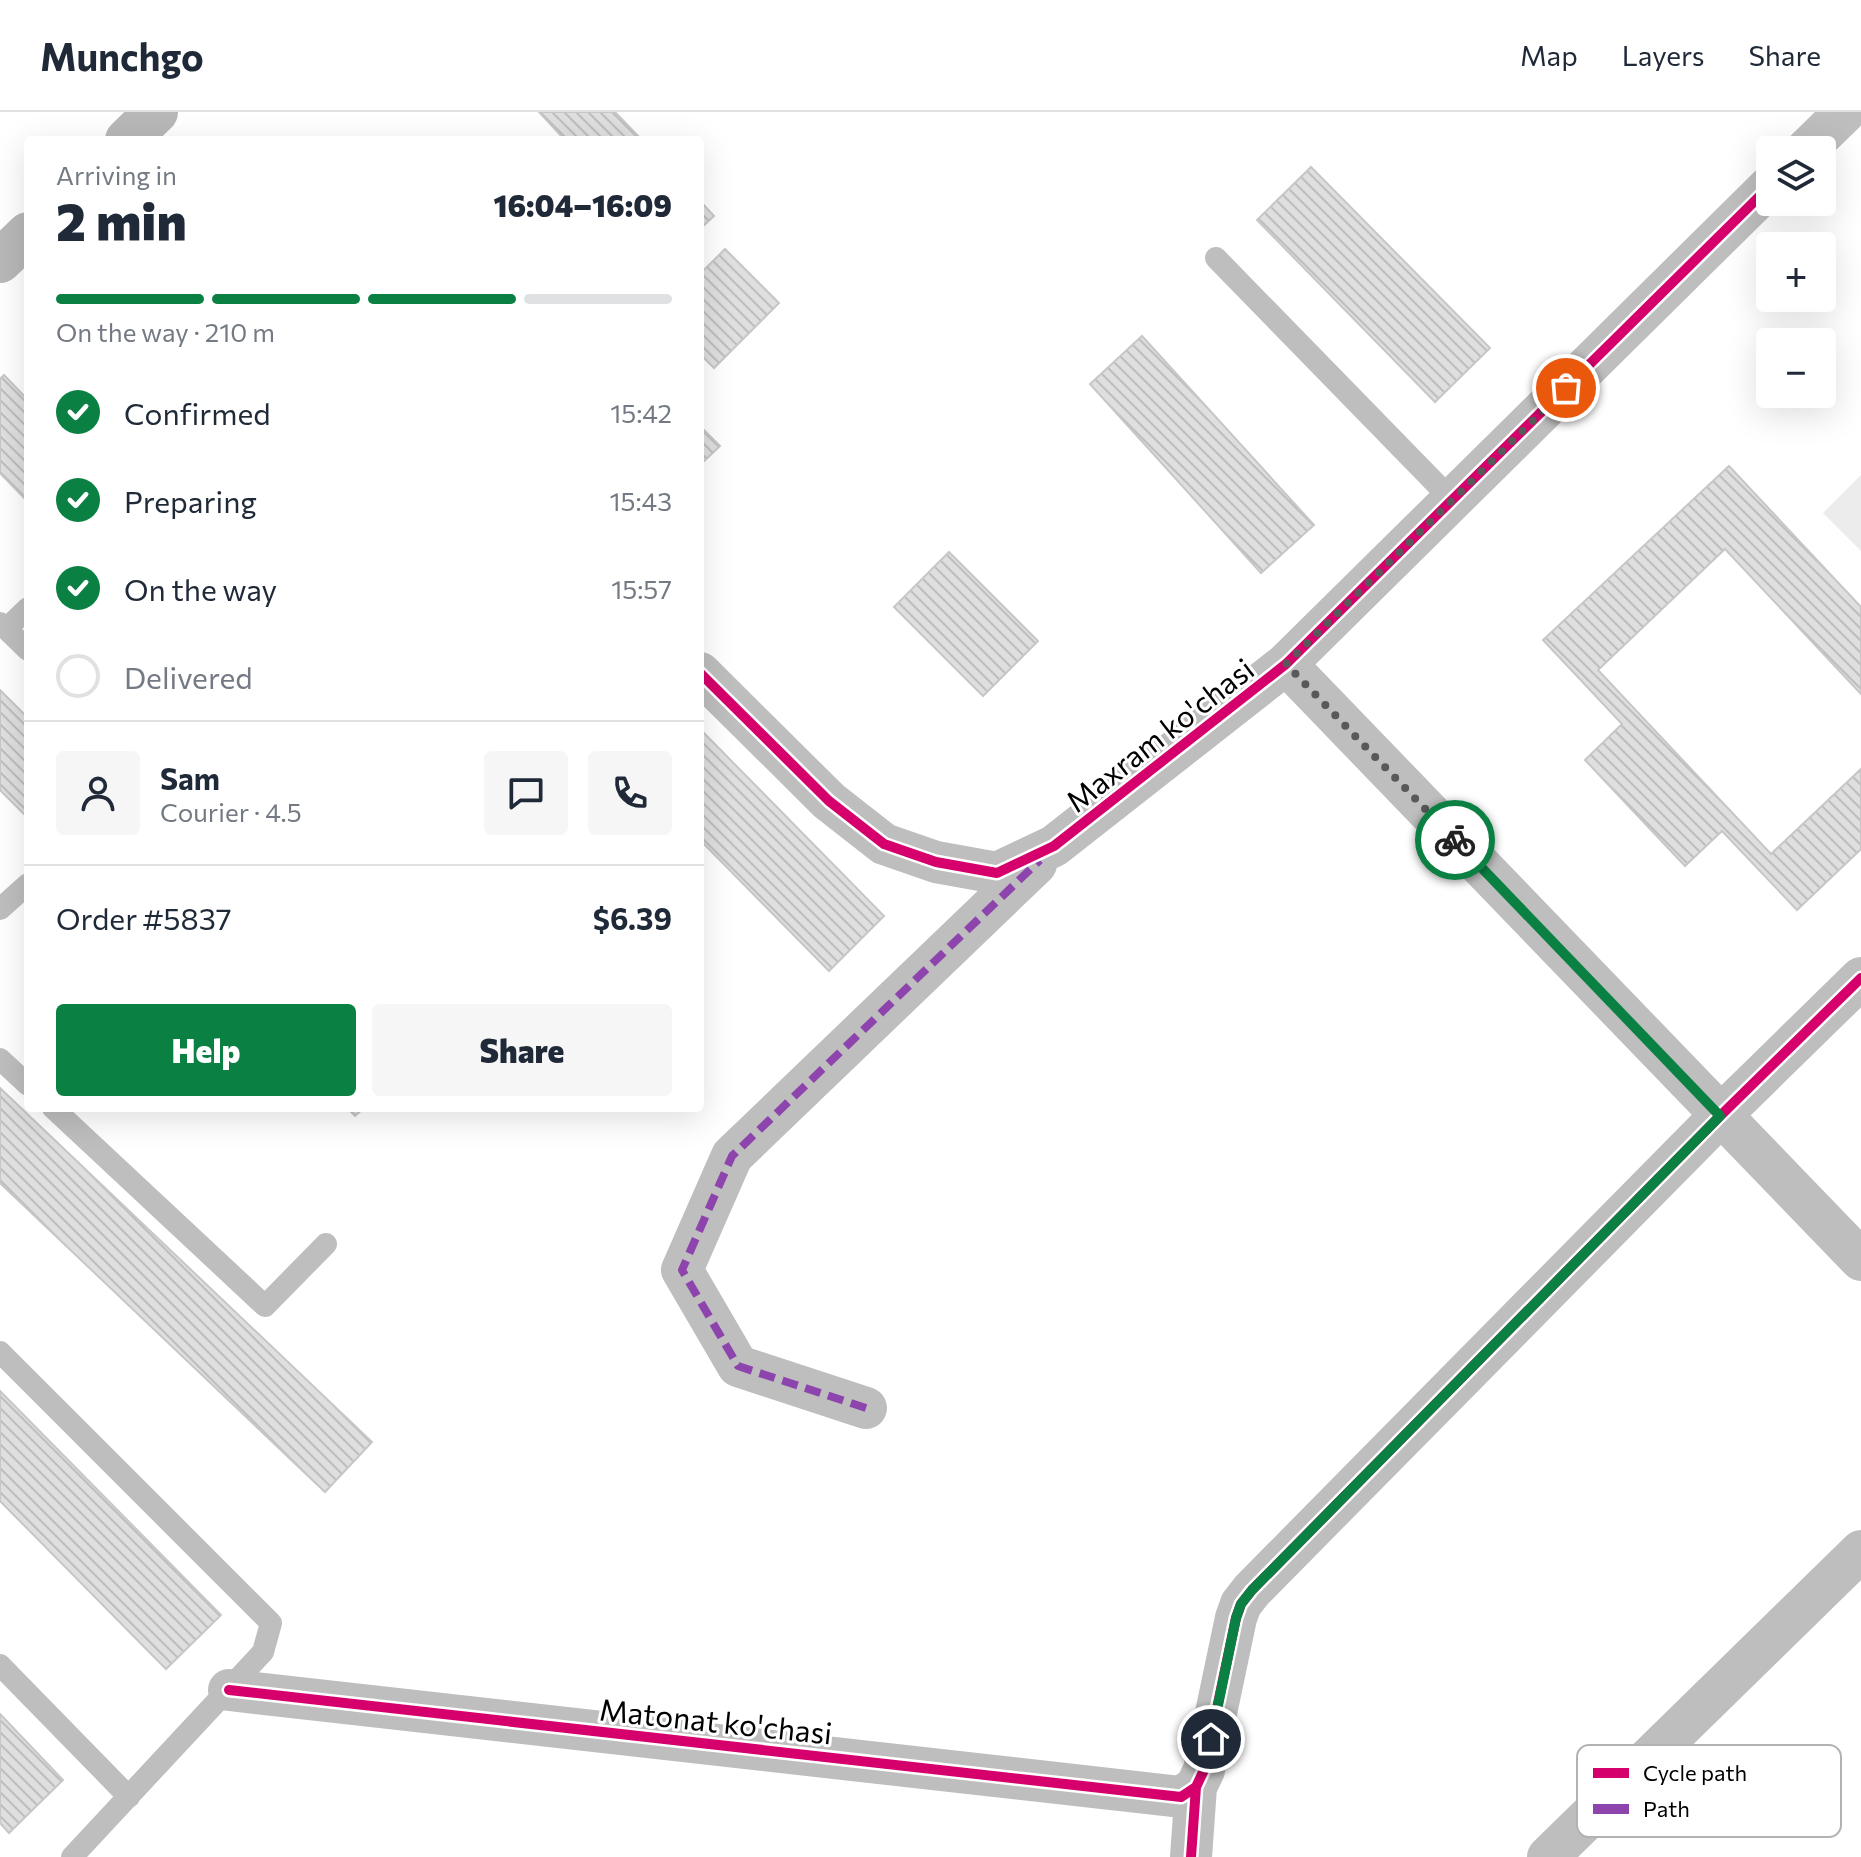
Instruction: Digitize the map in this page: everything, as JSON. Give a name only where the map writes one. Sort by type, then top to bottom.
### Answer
[{"type":"street","points":[[1820,136],[1845,112]]},
{"type":"street","name":"Maxram ko'chasi","points":[[704,677],[829,801],[884,844],[936,862],[997,873],[1054,846],[1286,664],[1756,200]]},
{"type":"street","points":[[0,261],[24,238]]},
{"type":"street","points":[[1286,664],[1861,1260]]},
{"type":"street","points":[[866,1408],[738,1366],[682,1270],[732,1156],[1054,846]]},
{"type":"street","points":[[1191,1857],[1196,1787],[1204,1770],[1241,1604],[1720,1116],[1861,978]]},
{"type":"street","points":[[1663,1745],[1861,1551]]},
{"type":"street","name":"Matonat ko'chasi","points":[[229,1690],[1181,1797],[1196,1787]]},
{"type":"street","points":[[1548,1857],[1577,1829]]},
{"type":"lane","points":[[1216,258],[1452,500]]},
{"type":"lane","points":[[24,611],[3,626],[24,646]]},
{"type":"lane","points":[[0,909],[24,888]]},
{"type":"lane","points":[[0,1059],[24,1081]]},
{"type":"lane","points":[[57,1112],[265,1306],[326,1244]]},
{"type":"lane","points":[[0,1352],[271,1623],[263,1652],[72,1857]]},
{"type":"lane","points":[[0,1665],[129,1797]]},
{"type":"shaded area","points":[[1861,475],[1861,551],[1823,513]]},
{"type":"building","points":[[539,112],[615,112],[638,136],[561,136]]},
{"type":"building","points":[[1311,167],[1490,348],[1435,402],[1257,220]]},
{"type":"building","points":[[704,205],[714,216],[704,225]]},
{"type":"building","points":[[725,249],[779,303],[714,368],[704,358],[704,270]]},
{"type":"building","points":[[1142,336],[1314,525],[1261,573],[1090,384]]},
{"type":"building","points":[[4,375],[24,396],[24,498],[0,473],[0,379]]},
{"type":"building","points":[[704,430],[720,446],[704,461]]},
{"type":"building","points":[[1729,466],[1861,607],[1861,694],[1725,549],[1598,670],[1771,854],[1861,769],[1861,849],[1797,910],[1722,831],[1685,866],[1585,760],[1622,724],[1543,640]]},
{"type":"building","points":[[949,552],[1038,641],[983,696],[894,607]]},
{"type":"building","points":[[0,690],[24,714],[24,814],[0,790]]},
{"type":"building","points":[[704,733],[884,916],[829,971],[704,844]]},
{"type":"building","points":[[0,1088],[372,1442],[325,1492],[0,1183]]},
{"type":"building","points":[[0,1391],[221,1615],[166,1669],[0,1501]]},
{"type":"building","points":[[0,1714],[63,1780],[9,1833],[0,1823]]},
{"type":"marked path","points":[[866,1408],[738,1366],[682,1270],[732,1156],[1040,860]]},
{"type":"cycle path","points":[[704,677],[829,801],[884,844],[936,862],[997,873],[1054,846],[1286,664],[1756,200]]},
{"type":"cycle path","points":[[1191,1857],[1196,1787],[1204,1770],[1241,1604],[1720,1116],[1861,978]]},
{"type":"cycle path","points":[[229,1690],[1181,1797],[1196,1787]]},
{"type":"way so far","points":[[1455,840],[1286,664],[1566,388]]},
{"type":"route","points":[[1211,1739],[1236,1618],[1241,1604],[1252,1590],[1720,1116],[1455,840]]}]
